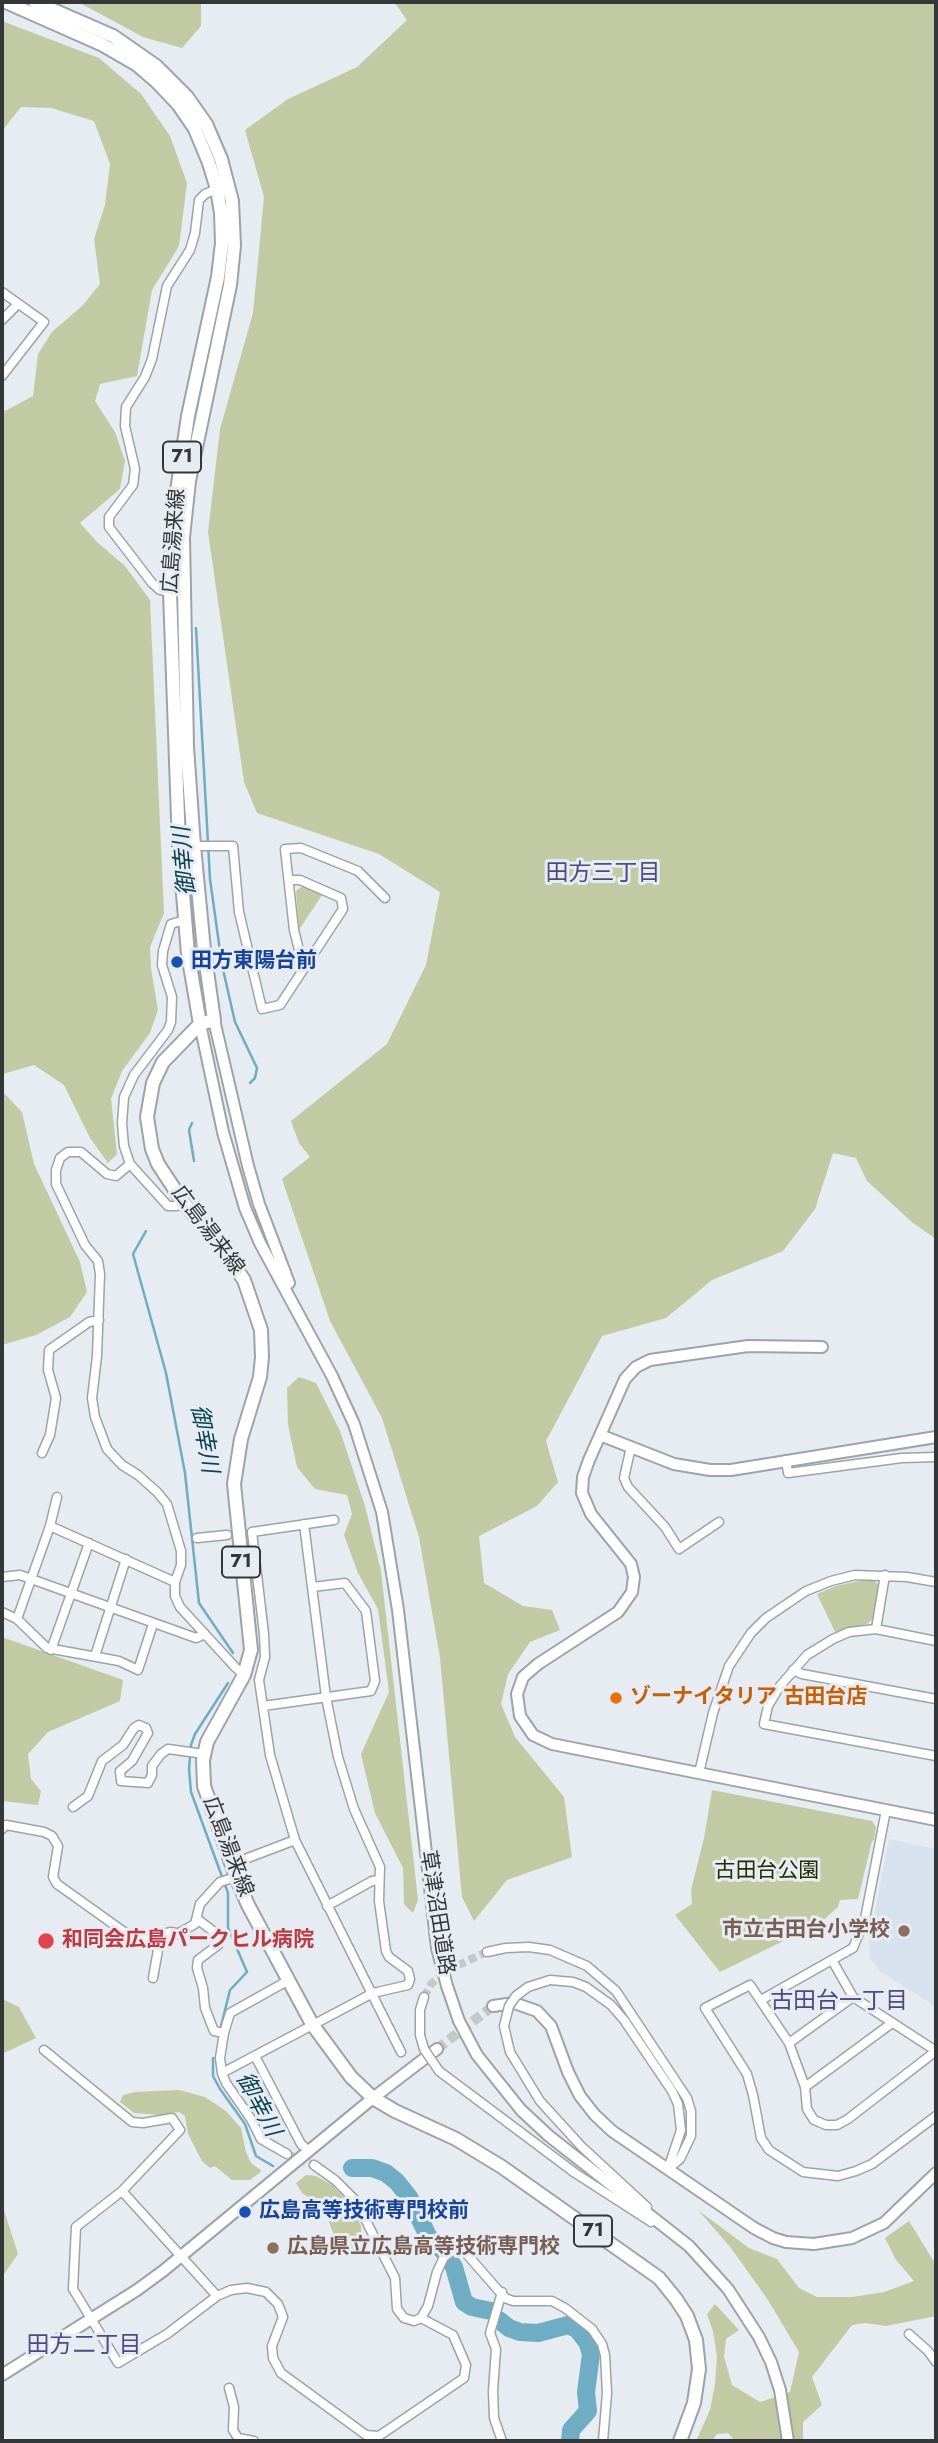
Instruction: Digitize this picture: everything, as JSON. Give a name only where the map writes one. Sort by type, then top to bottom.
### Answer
[{"type":"main road","name":"広島湯来線","points":[[6,2],[103,45],[136,64],[157,82],[178,104],[195,129],[209,163],[221,213],[222,243],[218,277],[186,429],[173,527],[194,846],[214,1020],[200,1024],[163,1062],[153,1083],[147,1116],[152,1149],[158,1164],[183,1202],[220,1245],[244,1280],[252,1297],[261,1330],[260,1377],[241,1439],[234,1484],[237,1534],[251,1642],[249,1663],[211,1732],[204,1754],[204,1786],[234,1871],[289,1980],[312,2024],[351,2077],[373,2098],[410,2120],[480,2153],[659,2278],[687,2316],[696,2340],[698,2385],[680,2441]]},
{"type":"main road","name":"広島湯来線","points":[[35,2],[113,36],[156,66],[187,97],[206,124],[221,159],[232,201],[234,246],[230,285],[188,481],[176,592],[179,846],[185,920],[200,1024]]},
{"type":"street","points":[[176,592],[160,590],[152,583],[109,527],[109,517],[133,485],[135,469],[125,426],[126,407],[145,377],[152,359],[167,286],[190,250],[199,200],[217,189]]},
{"type":"street","points":[[2,292],[44,322],[2,376]]},
{"type":"street","points":[[2,320],[18,304]]},
{"type":"street","points":[[179,846],[233,846],[239,912],[262,1009],[280,1005],[343,909],[341,898],[300,880],[289,880]]},
{"type":"street","points":[[306,965],[300,954],[294,930],[285,849],[301,848],[358,872],[385,898]]},
{"type":"street","points":[[183,1202],[177,1206],[168,1206],[130,1164],[122,1123],[124,1097],[134,1075],[168,1030],[171,1022],[172,997],[162,965],[163,951],[171,924],[185,920]]},
{"type":"street","points":[[214,1020],[248,1166],[273,1244],[301,1315]]},
{"type":"street","points":[[200,1024],[223,1132],[245,1208],[260,1243],[301,1315]]},
{"type":"street","points":[[130,1164],[116,1176],[107,1174],[81,1152],[68,1152],[60,1158],[56,1170],[56,1184],[85,1245],[99,1261],[99,1320],[92,1398],[95,1417],[107,1449],[167,1504],[181,1551],[181,1565],[175,1582],[175,1596],[180,1607],[244,1675]]},
{"type":"street","name":"草津沼田道路","points":[[301,1315],[354,1424],[382,1512],[398,1610],[437,1948],[460,2021],[477,2054],[521,2110],[549,2136],[689,2246],[728,2289],[771,2362],[780,2390],[788,2441]]},
{"type":"street","points":[[42,1453],[50,1435],[56,1398],[48,1370],[50,1350],[89,1322],[99,1320]]},
{"type":"street","points":[[822,1347],[748,1346],[650,1360],[636,1367],[625,1379],[583,1478],[582,1493],[591,1514],[631,1564],[634,1577],[632,1592],[618,1612],[538,1664],[523,1677],[517,1694],[520,1716],[533,1735],[552,1744],[936,1820]]},
{"type":"street","points":[[600,1435],[674,1464],[709,1470],[730,1470],[936,1437]]},
{"type":"street","points":[[631,1447],[624,1478],[628,1487],[664,1527],[679,1549],[719,1521]]},
{"type":"street","points":[[786,1461],[788,1473],[902,1458],[936,1457]]},
{"type":"street","points":[[17,1619],[50,1526],[57,1497]]},
{"type":"street","points":[[334,1520],[249,1532],[264,1634],[265,1657],[259,1680],[270,1755],[295,1840],[401,2053]]},
{"type":"street","points":[[222,2073],[373,1993],[408,1985],[410,1979],[408,1971],[389,1957],[386,1951],[379,1901],[380,1867],[354,1809],[338,1757],[326,1697],[304,1524]]},
{"type":"street","points":[[50,1526],[175,1582]]},
{"type":"street","points":[[197,1538],[227,1535]]},
{"type":"street","points":[[51,1650],[89,1543]]},
{"type":"street","points":[[95,1656],[126,1559]]},
{"type":"street","points":[[699,1773],[729,1666],[751,1633],[783,1605],[806,1591],[855,1575],[885,1575],[936,1583]]},
{"type":"street","points":[[876,1629],[885,1575]]},
{"type":"street","points":[[2,1577],[20,1576],[30,1579],[196,1638],[205,1634]]},
{"type":"street","points":[[263,1706],[372,1691],[375,1681],[366,1611],[345,1583],[313,1587]]},
{"type":"street","points":[[2,1612],[17,1619],[51,1650],[120,1661],[138,1670],[153,1624]]},
{"type":"street","points":[[936,1641],[876,1629],[849,1632],[833,1639],[807,1655],[780,1686],[768,1706],[764,1724],[936,1756]]},
{"type":"street","points":[[793,1670],[802,1674],[936,1699]]},
{"type":"street","points":[[73,1807],[88,1796],[102,1760],[123,1745],[139,1725],[146,1728],[148,1733],[132,1761],[120,1771],[121,1781],[148,1783],[152,1766],[168,1749],[204,1754]]},
{"type":"street","points":[[761,2000],[853,1948],[865,1919],[886,1810]]},
{"type":"street","points":[[2,1829],[6,1825],[52,1836],[58,1846],[52,1877],[57,1884],[127,1934],[136,1937],[170,1931],[177,1933]]},
{"type":"street","points":[[153,1978],[159,1944],[195,1924],[200,1905],[220,1882],[234,1871],[295,1840]]},
{"type":"street","points":[[327,1906],[372,1881],[379,1880]]},
{"type":"street","points":[[197,1919],[213,1931],[217,1938],[218,1945],[198,1961],[197,1968],[203,1987],[205,2008],[214,2031],[224,2034]]},
{"type":"street","points":[[486,1952],[528,1947],[550,1950],[587,1966],[616,1991],[687,2098],[691,2112],[691,2136],[680,2159],[668,2169]]},
{"type":"street","points":[[832,1960],[853,1997],[936,2051],[858,2112],[837,2124],[826,2125],[814,2120],[807,2109],[805,2087],[789,2043],[750,1984],[705,2008],[747,2074],[754,2095],[761,2138],[769,2150],[803,2172],[838,2176],[872,2164],[936,2116]]},
{"type":"street","points":[[287,2154],[261,2139],[222,2073],[220,2057],[230,2013],[289,1980]]},
{"type":"street","points":[[668,2169],[681,2130],[678,2104],[624,2020],[611,2005],[586,1987],[572,1982],[550,1980],[528,1987],[516,1996],[509,2006],[504,2026],[510,2052],[540,2101],[559,2124],[689,2246]]},
{"type":"street","points":[[424,1997],[420,2010],[420,2035],[424,2049],[439,2071],[575,2173],[689,2246]]},
{"type":"street","points":[[789,2043],[853,1997]]},
{"type":"street","points":[[493,2006],[514,2003],[537,2011],[551,2026],[580,2096],[612,2131],[754,2228],[786,2242],[829,2244],[852,2238],[884,2222],[936,2173]]},
{"type":"street","points":[[805,2087],[892,2023]]},
{"type":"street","points":[[44,2049],[132,2122],[172,2118],[180,2130],[122,2191],[76,2227],[74,2289],[118,2363],[167,2334],[217,2296],[231,2290],[247,2288],[266,2292],[278,2304],[283,2317],[272,2346],[272,2358],[281,2373],[366,2435],[379,2436],[464,2378],[466,2365],[453,2335],[421,2318]]},
{"type":"street","points":[[2,2375],[137,2290],[373,2098],[438,2049]]},
{"type":"street","points":[[255,2056],[301,2144],[309,2151]]},
{"type":"street","points":[[314,2165],[335,2180],[356,2201],[395,2278],[397,2309],[404,2318],[414,2321],[421,2318],[428,2306],[437,2272],[447,2255],[454,2250],[464,2251],[505,2298],[513,2301],[552,2301],[592,2329],[602,2344],[605,2356],[607,2393],[603,2441]]},
{"type":"street","points":[[122,2191],[217,2296]]},
{"type":"street","points":[[502,2292],[490,2333],[496,2349],[494,2418],[502,2441]]},
{"type":"street","points":[[909,2334],[936,2362]]},
{"type":"street","points":[[229,2388],[233,2407],[233,2430],[238,2438],[254,2441]]},
{"type":"shaded area","name":"市立古田台小学校","points":[[889,1839],[936,1849],[936,2007],[880,1971],[870,1958],[869,1942]]},
{"type":"green space","points":[[78,2],[201,2],[201,26],[182,48],[143,37]]},
{"type":"green space","points":[[394,2],[936,2],[936,1239],[913,1223],[867,1181],[856,1158],[833,1153],[815,1209],[783,1251],[712,1280],[666,1318],[602,1336],[546,1441],[558,1482],[537,1506],[479,1536],[484,1583],[523,1606],[552,1610],[560,1630],[530,1642],[508,1674],[501,1704],[515,1737],[564,1797],[572,1857],[507,1880],[474,1921],[462,1897],[440,1658],[419,1537],[382,1418],[330,1321],[282,1179],[310,1157],[299,1143],[291,1121],[387,1044],[426,965],[440,892],[379,854],[257,813],[244,782],[208,532],[220,429],[253,313],[264,197],[245,130],[288,99],[357,67],[407,20]]},
{"type":"green space","points":[[2,21],[99,58],[141,94],[170,136],[187,183],[179,246],[152,290],[137,376],[100,384],[95,401],[115,432],[125,461],[120,489],[80,523],[125,566],[150,600],[164,913],[150,947],[158,1010],[150,1033],[122,1071],[111,1099],[117,1154],[108,1163],[90,1138],[64,1085],[34,1065],[3,1074],[2,1078],[2,408],[5,411],[33,396],[38,354],[52,332],[83,305],[100,284],[94,239],[105,205],[110,164],[94,121],[51,108],[21,107],[2,131]]},
{"type":"green space","points":[[303,886],[322,895],[299,930],[296,891]]},
{"type":"green space","points":[[2,1091],[22,1112],[34,1164],[80,1262],[87,1292],[70,1317],[36,1335],[2,1345]]},
{"type":"green space","points":[[299,1377],[316,1383],[340,1431],[365,1506],[381,1571],[418,1900],[413,1913],[404,1904],[403,1868],[375,1813],[361,1754],[389,1692],[378,1609],[358,1573],[344,1535],[352,1514],[347,1495],[315,1489],[297,1467],[288,1425],[287,1388]]},
{"type":"green space","points":[[859,1581],[875,1581],[879,1586],[872,1620],[867,1624],[835,1632],[817,1594]]},
{"type":"green space","points":[[2,1637],[123,1680],[120,1701],[48,1732],[28,1754],[31,1779],[41,1791],[38,1805],[2,1801]]},
{"type":"green space","name":"古田台公園","points":[[712,1790],[872,1821],[876,1827],[874,1840],[858,1899],[840,1900],[838,1907],[820,1923],[720,1972],[675,1915],[692,1904],[691,1890]]},
{"type":"green space","points":[[2,1999],[19,2007],[36,2038],[2,2054]]},
{"type":"green space","points":[[179,2090],[205,2097],[226,2111],[241,2128],[251,2163],[262,2171],[250,2180],[232,2180],[215,2166],[210,2168],[202,2161],[188,2134],[185,2116],[179,2112],[161,2115],[134,2113],[120,2102],[123,2095],[135,2092]]},
{"type":"green space","points":[[306,2175],[316,2176],[332,2185],[350,2204],[361,2226],[362,2242],[355,2250],[344,2252],[337,2243],[327,2217],[314,2201],[302,2193],[296,2183]]},
{"type":"green space","points":[[2,2204],[18,2254],[2,2277]]},
{"type":"green space","points":[[698,2210],[749,2248],[777,2259],[799,2288],[817,2297],[852,2297],[884,2292],[914,2281],[896,2260],[885,2238],[909,2221],[936,2265],[936,2316],[886,2326],[865,2323],[852,2325],[812,2377],[822,2405],[803,2422],[803,2441],[735,2441],[728,2433],[717,2434],[712,2441],[696,2441],[710,2410],[715,2384],[717,2356],[707,2314],[715,2304],[739,2330],[726,2339],[724,2357],[732,2385],[760,2402],[790,2392],[799,2352],[768,2300],[731,2248]]},
{"type":"waterway","name":"御幸川","points":[[196,628],[210,879],[222,965],[235,1022],[257,1068],[255,1078],[250,1083]]},
{"type":"waterway","name":"御幸川","points":[[192,1123],[189,1130],[194,1161]]},
{"type":"waterway","name":"御幸川","points":[[146,1231],[133,1254],[166,1373],[185,1473],[199,1603],[233,1653]]},
{"type":"waterway","name":"御幸川","points":[[221,2026],[230,1990],[247,1972],[228,1928],[228,1893],[191,1792],[189,1769],[195,1734],[228,1683]]},
{"type":"waterway","name":"御幸川","points":[[213,2058],[213,2076],[245,2124],[256,2156],[273,2166]]},
{"type":"waterway","name":"御幸川","points":[[352,2168],[372,2168],[386,2173],[397,2182],[409,2197],[428,2236],[454,2267],[464,2302],[472,2307],[491,2311]]},
{"type":"waterway","name":"御幸川","points":[[499,2320],[520,2332],[538,2333],[568,2325],[577,2329],[587,2342],[591,2354],[586,2392],[588,2411],[571,2430],[570,2441]]},
{"type":"tunnel","points":[[424,1997],[431,1984],[447,1970],[487,1952]]},
{"type":"tunnel","points":[[437,2049],[493,2006]]},
{"type":"tunnel","points":[[287,2154],[314,2165]]},
{"type":"place","name":"田方東陽台前","points":[[177,962]]},
{"type":"place","name":"ゾーナイタリア 古田台店","points":[[616,1698]]},
{"type":"place","name":"市立古田台小学校","points":[[904,1931]]},
{"type":"place","name":"和同会広島パークヒル病院","points":[[46,1941]]},
{"type":"place","name":"広島高等技術専門校前","points":[[245,2212]]},
{"type":"place","name":"広島県立広島高等技術専門校","points":[[273,2248]]},
{"type":"district","name":"田方三丁目","points":[[603,874]]},
{"type":"district","name":"古田台一丁目","points":[[839,2002]]},
{"type":"district","name":"田方二丁目","points":[[84,2346]]}]
